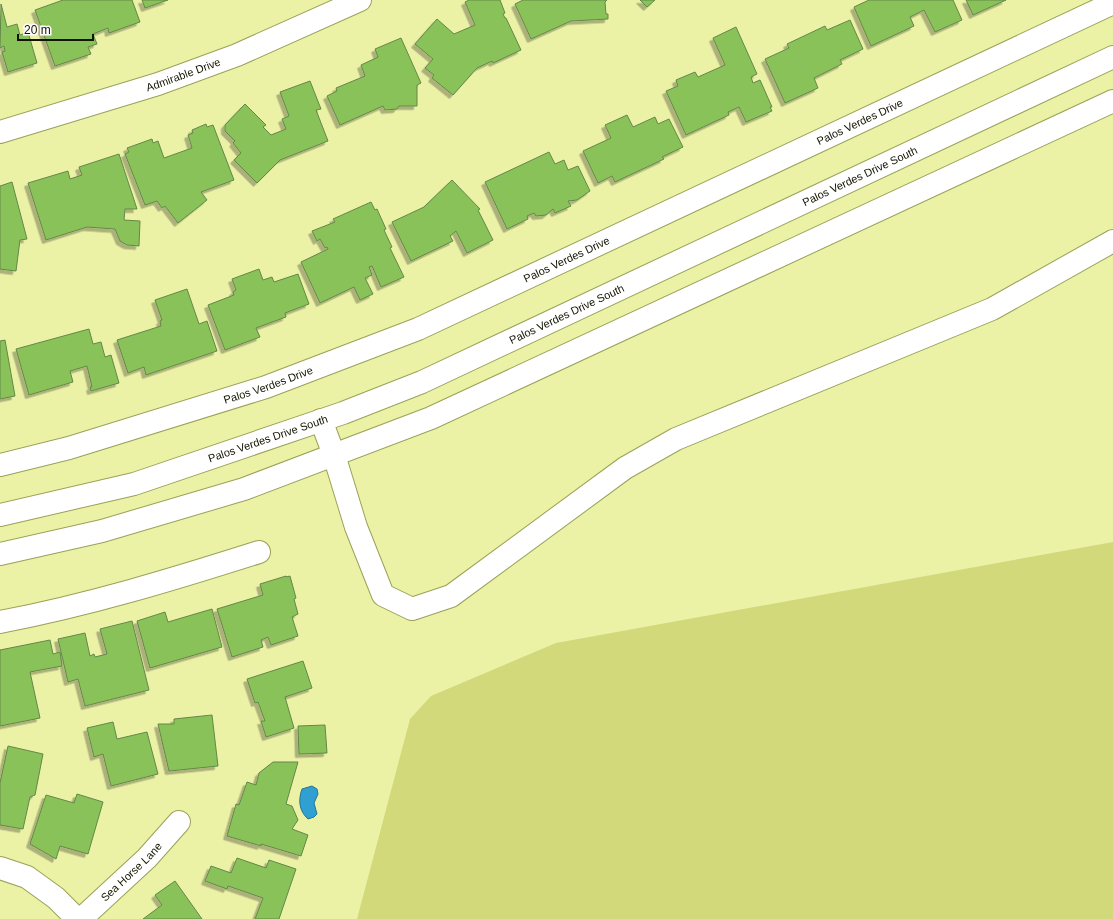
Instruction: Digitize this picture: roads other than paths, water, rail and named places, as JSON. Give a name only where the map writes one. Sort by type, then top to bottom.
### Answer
[{"type":"street","name":"Admirable Drive","points":[[0,132],[158,84],[237,55],[360,0]]},
{"type":"street","name":"Palos Verdes Drive","points":[[0,465],[69,448],[266,387],[418,330],[1113,3]]},
{"type":"street","name":"Palos Verdes Drive South","points":[[0,515],[134,484],[321,420],[422,382],[1113,57]]},
{"type":"street","points":[[0,554],[124,525],[244,489],[431,418],[1113,101]]},
{"type":"street","points":[[321,420],[334,455],[356,527],[383,595],[412,609],[451,596],[626,468],[676,438],[992,309],[1113,241]]},
{"type":"street","points":[[0,622],[86,604],[149,587],[260,552]]},
{"type":"street","name":"Sea Horse Lane","points":[[81,919],[147,858],[179,822]]},
{"type":"street","points":[[0,868],[26,877],[56,898],[77,919]]},
{"type":"water","points":[[312,786],[317,789],[318,794],[314,803],[317,814],[308,819],[301,809],[300,797],[302,789]]}]
